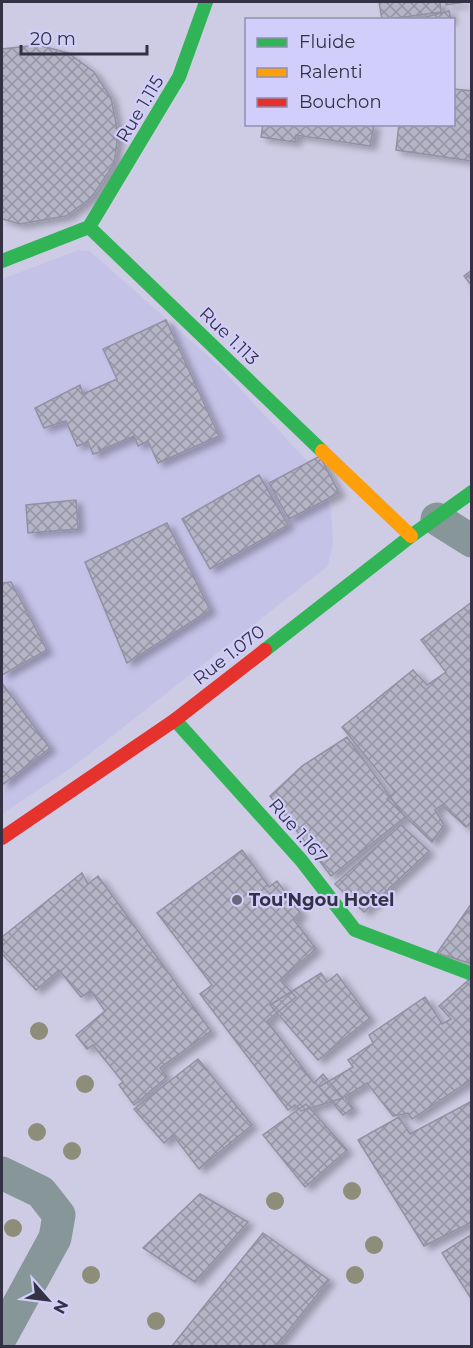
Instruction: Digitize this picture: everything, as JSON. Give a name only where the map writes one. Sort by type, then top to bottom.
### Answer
[{"type":"street","name":"Rue 1.115","points":[[89,227],[179,77],[206,2]]},
{"type":"street","points":[[2,261],[89,227]]},
{"type":"street","name":"Rue 1.113","points":[[89,227],[424,528]]},
{"type":"street","name":"Rue 1.070","points":[[2,838],[175,720],[471,492]]},
{"type":"street","points":[[424,528],[471,541]]},
{"type":"street","name":"Rue 1.167","points":[[175,720],[302,860],[355,930],[471,974]]},
{"type":"street","points":[[2,1173],[41,1192],[59,1215],[55,1238],[2,1335]]},
{"type":"shaded area","points":[[79,250],[90,251],[217,364],[313,467],[331,509],[333,544],[328,566],[78,763],[2,814],[2,279]]},
{"type":"building","points":[[379,2],[440,2],[441,12],[382,18]]},
{"type":"building","points":[[446,2],[466,2],[446,5]]},
{"type":"building","points":[[449,11],[451,18],[426,18]]},
{"type":"building","points":[[38,45],[68,53],[94,72],[111,98],[118,133],[114,164],[91,198],[66,216],[20,224],[2,219],[2,49]]},
{"type":"building","points":[[455,89],[472,91],[472,161],[396,150],[399,126],[455,126]]},
{"type":"building","points":[[263,126],[374,126],[370,146],[296,135],[295,142],[261,137]]},
{"type":"building","points":[[472,270],[472,286],[464,276]]},
{"type":"building","points":[[166,320],[219,436],[158,463],[148,441],[138,446],[134,436],[101,450],[98,447],[100,452],[93,454],[88,442],[77,446],[66,421],[44,428],[35,408],[80,385],[83,394],[117,379],[103,349]]},
{"type":"building","points":[[320,456],[339,493],[289,519],[269,483]]},
{"type":"building","points":[[259,475],[288,525],[210,569],[182,519]]},
{"type":"building","points":[[76,500],[78,529],[28,533],[26,505]]},
{"type":"building","points":[[167,523],[210,610],[127,663],[85,562]]},
{"type":"building","points":[[11,582],[47,650],[2,675],[2,583]]},
{"type":"building","points":[[472,602],[472,821],[466,827],[442,805],[435,810],[444,825],[432,842],[387,799],[395,792],[342,727],[413,670],[427,685],[446,672],[421,640]]},
{"type":"building","points":[[2,683],[50,748],[2,785]]},
{"type":"building","points":[[347,737],[405,817],[331,876],[270,796],[302,766]]},
{"type":"building","points":[[401,825],[429,851],[364,912],[335,884]]},
{"type":"building","points":[[242,850],[269,887],[277,881],[301,914],[294,920],[316,949],[280,980],[296,997],[267,1021],[314,1083],[323,1074],[343,1098],[301,1111],[295,1105],[288,1110],[200,994],[212,985],[157,913]]},
{"type":"building","points":[[82,873],[88,884],[98,876],[211,1031],[160,1068],[167,1077],[134,1105],[119,1085],[123,1082],[93,1045],[87,1049],[76,1035],[105,1011],[91,991],[81,997],[59,970],[36,990],[2,954],[2,937]]},
{"type":"building","points":[[472,903],[472,964],[437,953]]},
{"type":"building","points":[[321,973],[327,982],[337,974],[370,1018],[318,1060],[270,1005]]},
{"type":"building","points":[[472,977],[472,1079],[412,1119],[408,1113],[393,1116],[367,1083],[345,1097],[353,1108],[343,1115],[319,1087],[353,1067],[348,1060],[373,1043],[369,1035],[425,997],[442,1024],[451,1019],[439,1006]]},
{"type":"building","points":[[198,1059],[252,1125],[199,1169],[173,1135],[164,1143],[134,1109]]},
{"type":"building","points":[[472,1101],[472,1222],[424,1246],[358,1140],[399,1117],[410,1134]]},
{"type":"building","points":[[306,1104],[347,1150],[305,1187],[263,1135]]},
{"type":"building","points":[[200,1194],[248,1222],[195,1282],[143,1248]]},
{"type":"building","points":[[263,1233],[329,1280],[276,1346],[172,1346]]},
{"type":"building","points":[[472,1234],[472,1300],[442,1253]]},
{"type":"traffic: fast","points":[[89,227],[179,77],[206,2]]},
{"type":"traffic: fast","points":[[2,261],[89,227],[322,451]]},
{"type":"traffic: fast","points":[[265,650],[411,536],[472,492]]},
{"type":"traffic: fast","points":[[175,720],[301,860],[355,930],[472,974]]},
{"type":"traffic: slow","points":[[322,451],[411,536]]},
{"type":"traffic: jam","points":[[2,838],[175,720],[265,650]]},
{"type":"place","name":"Tou'Ngou Hotel","points":[[237,900]]}]
